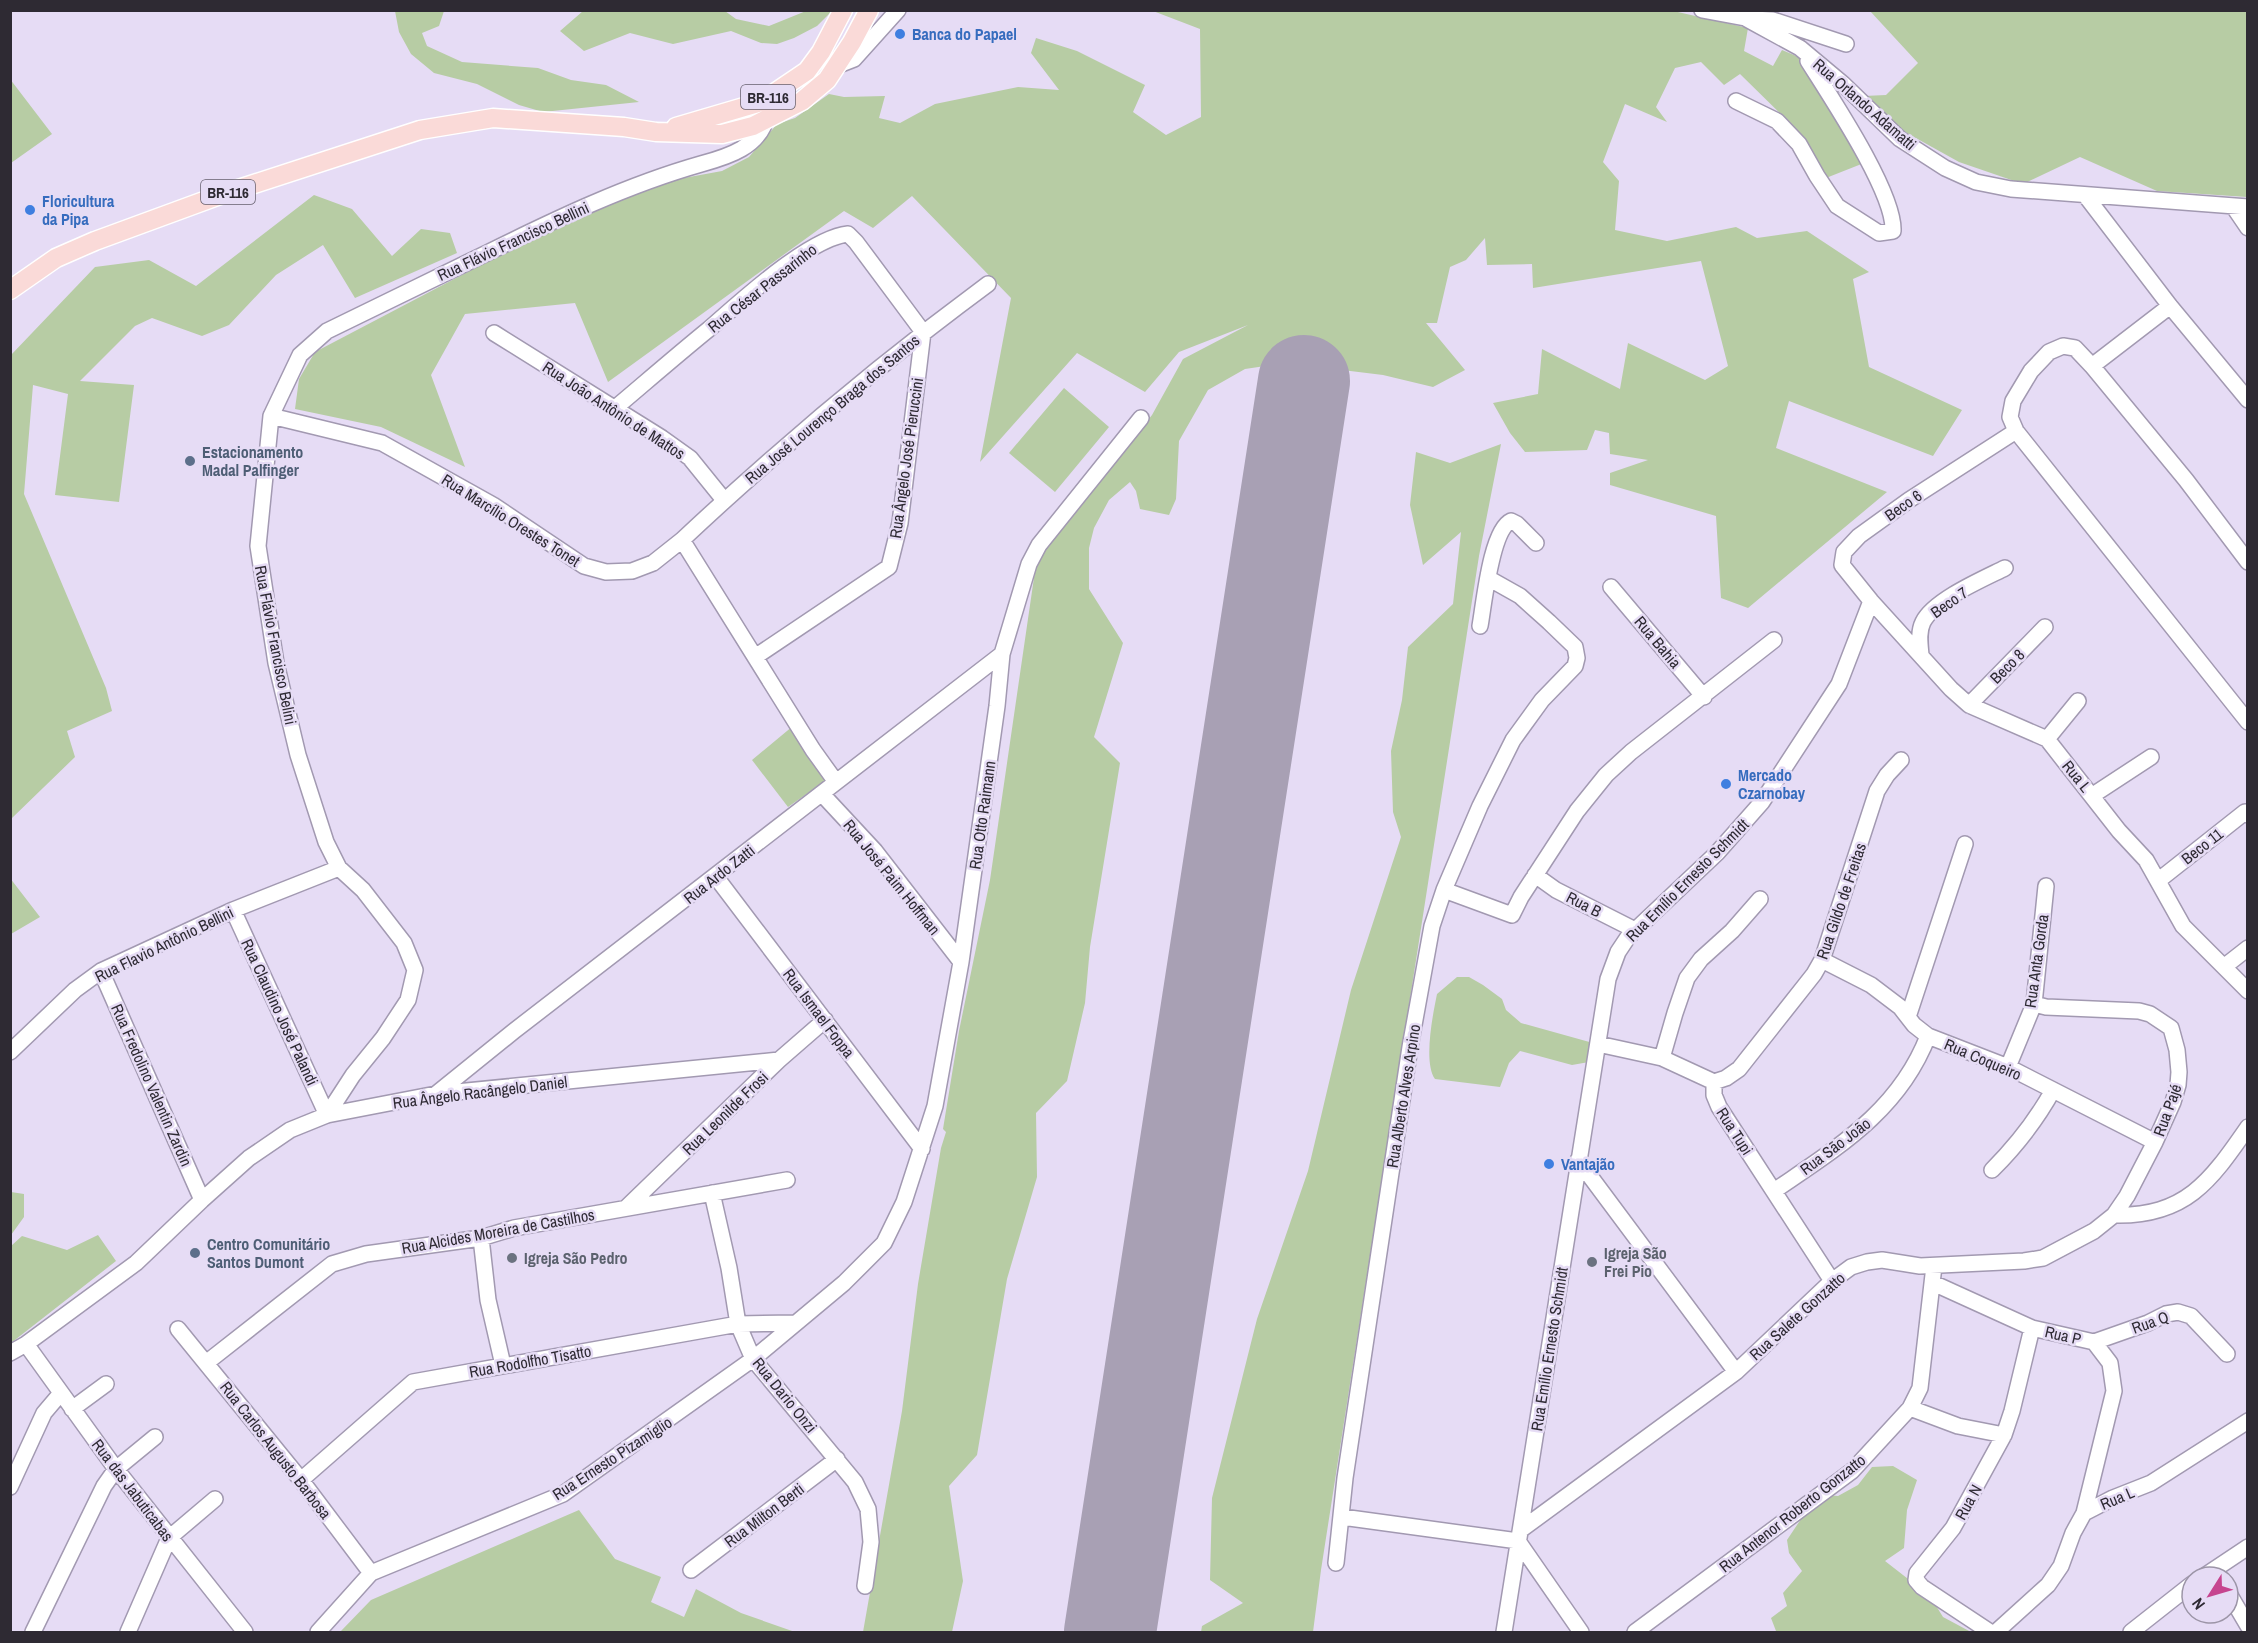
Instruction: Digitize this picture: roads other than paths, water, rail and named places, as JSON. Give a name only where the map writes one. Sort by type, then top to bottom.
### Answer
[{"type":"main road","name":"BR-116","points":[[657,132],[761,102],[807,71],[821,52],[843,10]]},
{"type":"main road","name":"BR-116","points":[[10,290],[56,258],[95,241],[223,194],[420,130],[493,118],[624,127],[657,132],[722,134],[753,126],[802,101],[827,80],[869,10]]},
{"type":"street","points":[[821,52],[836,66],[854,59],[898,10]]},
{"type":"street","name":"Rua Orlando Adamatti","points":[[1702,10],[1745,18],[1800,48],[1843,84],[1900,139],[1945,168],[1976,182],[2011,189],[2240,206]]},
{"type":"street","points":[[1745,18],[1773,20],[1846,44]]},
{"type":"street","points":[[1736,101],[1777,121],[1799,144],[1837,206],[1879,233],[1893,231],[1894,223],[1870,164],[1800,48]]},
{"type":"street","name":"Rua Flávio Francisco Bellini","points":[[271,416],[300,355],[327,331],[554,220],[666,174],[729,156],[747,146],[766,120],[770,96]]},
{"type":"street","points":[[2085,195],[2170,306],[2247,400]]},
{"type":"street","points":[[2240,206],[2247,228]]},
{"type":"street","name":"Rua César Passarinho","points":[[614,409],[758,286],[816,245],[836,236],[848,234],[856,242],[923,332]]},
{"type":"street","name":"Rua José Lourenço Braga dos Santos","points":[[682,540],[724,500],[923,332],[988,284]]},
{"type":"street","points":[[2092,366],[2170,306]]},
{"type":"street","name":"Rua Ângelo José Pieruccini","points":[[755,657],[889,567],[900,523],[923,332]]},
{"type":"street","name":"Rua João Antônio de Mattos","points":[[494,333],[662,438],[690,458],[724,500]]},
{"type":"street","points":[[2247,562],[2186,480],[2092,366],[2075,348],[2064,346],[2049,352],[2031,371],[2013,401],[2010,417],[2016,431],[2247,722]]},
{"type":"street","name":"Rua Marcílio Orestes Tonet","points":[[271,416],[382,443],[493,505],[584,566],[606,572],[632,571],[653,563],[682,540]]},
{"type":"street","name":"Rua Flávio Francisco Belini","points":[[271,416],[258,546],[276,663],[298,755],[326,842],[339,868]]},
{"type":"street","name":"Rua Otto Raimann","points":[[884,1243],[904,1202],[935,1106],[961,962],[997,706],[1002,654],[1029,564],[1039,545],[1142,418]]},
{"type":"street","name":"Beco 6","points":[[1871,601],[1842,565],[1844,552],[1859,536],[1901,506],[2016,431]]},
{"type":"street","points":[[1480,626],[1495,548],[1506,524],[1511,521],[1517,524],[1536,543]]},
{"type":"street","points":[[682,540],[813,750],[836,782]]},
{"type":"street","name":"Beco 7","points":[[1921,655],[1922,623],[1929,614],[1941,603],[2006,568]]},
{"type":"street","name":"Rua Alberto Alves Arpino","points":[[1336,1563],[1345,1478],[1410,1047],[1432,926],[1444,890],[1480,806],[1513,740],[1542,700],[1575,666],[1577,658],[1575,647],[1520,596],[1488,578]]},
{"type":"street","name":"Rua Bahia","points":[[1611,587],[1704,697]]},
{"type":"street","name":"Rua L","points":[[1871,601],[1951,689],[1969,705],[2047,739],[2119,831],[2146,860],[2183,926],[2247,991]]},
{"type":"street","name":"Rua Emílio Ernesto Schmidt","points":[[1504,1632],[1608,979],[1618,952],[1635,930],[1717,853],[1762,802],[1839,684],[1848,666],[1862,621],[1871,601]]},
{"type":"street","name":"Beco 8","points":[[1969,705],[2045,627]]},
{"type":"street","points":[[1444,890],[1512,915],[1577,811],[1606,775],[1631,752],[1774,640]]},
{"type":"street","name":"Rua Ardo Zatti","points":[[436,1094],[514,1031],[1002,654]]},
{"type":"street","points":[[2047,739],[2078,701]]},
{"type":"street","points":[[2093,795],[2151,757]]},
{"type":"street","name":"Rua Gildo de Freitas","points":[[1714,1082],[1726,1078],[1739,1069],[1814,974],[1822,960],[1877,791],[1887,775],[1901,760]]},
{"type":"street","name":"Rua José Paim Hoffman","points":[[822,794],[875,852],[961,962]]},
{"type":"street","name":"Beco 11","points":[[2159,880],[2246,813]]},
{"type":"street","points":[[1908,1017],[1965,844]]},
{"type":"street","points":[[327,1115],[408,1000],[415,970],[404,943],[363,890],[339,868]]},
{"type":"street","name":"Rua Flavio Antônio Bellini","points":[[10,1052],[75,990],[101,971],[233,910],[339,868]]},
{"type":"street","name":"Rua B","points":[[1535,875],[1556,890],[1635,930]]},
{"type":"street","name":"Rua Ismael Foppa","points":[[716,876],[922,1149]]},
{"type":"street","name":"Rua Anta Gorda","points":[[2008,1067],[2034,1004],[2046,886]]},
{"type":"street","points":[[1662,1058],[1688,978],[1701,959],[1732,931],[1760,899]]},
{"type":"street","name":"Rua Claudino José Palandi","points":[[233,910],[327,1115]]},
{"type":"street","points":[[2224,966],[2247,948]]},
{"type":"street","name":"Rua Coqueiro","points":[[1822,960],[1871,985],[1900,1007],[1928,1036],[2008,1067],[2155,1142]]},
{"type":"street","name":"Rua Fredolino Valentin Zardin","points":[[101,971],[202,1200]]},
{"type":"street","name":"Rua Pajé","points":[[2034,1004],[2139,1011],[2150,1014],[2170,1028],[2177,1050],[2178,1085],[2155,1142],[2127,1196],[2114,1215]]},
{"type":"street","name":"Rua Leonilde Frosi","points":[[627,1207],[779,1060],[825,1020]]},
{"type":"street","name":"Rua São João","points":[[1774,1191],[1847,1141],[1870,1121],[1905,1080],[1920,1057],[1928,1036]]},
{"type":"street","points":[[1598,1044],[1662,1058],[1714,1082]]},
{"type":"street","name":"Rua Ângelo Racângelo Daniel","points":[[10,1353],[26,1344],[136,1263],[249,1158],[290,1130],[327,1115],[436,1094],[779,1060]]},
{"type":"street","name":"Rua Tupi","points":[[1714,1082],[1714,1095],[1719,1107],[1832,1281]]},
{"type":"street","points":[[1992,1170],[2037,1119],[2053,1090]]},
{"type":"street","points":[[2114,1215],[2139,1216],[2169,1207],[2190,1197],[2211,1175],[2247,1127]]},
{"type":"street","points":[[1578,1160],[1736,1372]]},
{"type":"street","name":"Rua Alcides Moreira de Castilhos","points":[[206,1363],[332,1264],[366,1254],[481,1238],[514,1228],[787,1180]]},
{"type":"street","name":"Rua Dario Onzi","points":[[712,1193],[729,1268],[738,1324],[753,1359],[855,1482],[868,1509],[871,1542],[865,1586]]},
{"type":"street","name":"Rua Salete Gonzatto","points":[[1520,1535],[1736,1372],[1832,1281],[1851,1267],[1882,1260],[1904,1265],[1934,1266],[2043,1258],[2094,1231],[2114,1215]]},
{"type":"street","points":[[481,1238],[488,1300],[503,1365]]},
{"type":"street","name":"Rua Ernesto Pizamiglio","points":[[318,1632],[371,1573],[563,1494],[753,1359],[844,1283],[884,1243]]},
{"type":"street","name":"Rua Antenor Roberto Gonzatto","points":[[1635,1632],[1852,1471],[1910,1408],[1920,1388],[1934,1266]]},
{"type":"street","name":"Rua P","points":[[1933,1283],[2032,1328],[2094,1342],[2110,1363],[2114,1391],[2084,1513]]},
{"type":"street","name":"Rua Q","points":[[2094,1342],[2148,1323],[2166,1314],[2178,1312],[2191,1316],[2227,1354]]},
{"type":"street","name":"Rua Rodolfho Tisatto","points":[[301,1480],[413,1382],[738,1324],[795,1323]]},
{"type":"street","name":"Rua N","points":[[1990,1632],[1922,1587],[1916,1580],[1917,1573],[1953,1528],[2004,1435],[2032,1328]]},
{"type":"street","name":"Rua Carlos Augusto Barbosa","points":[[178,1329],[301,1480],[371,1573]]},
{"type":"street","name":"Rua das Jabuticabas","points":[[26,1344],[116,1469],[245,1632]]},
{"type":"street","points":[[72,1409],[106,1384]]},
{"type":"street","points":[[10,1487],[44,1413],[62,1393]]},
{"type":"street","points":[[1910,1408],[1958,1426],[2004,1435]]},
{"type":"street","name":"Rua L","points":[[1996,1632],[2048,1585],[2061,1566],[2073,1533],[2084,1513],[2113,1498],[2151,1483],[2247,1420]]},
{"type":"street","points":[[33,1632],[104,1486],[116,1469],[155,1437]]},
{"type":"street","name":"Rua Milton Berti","points":[[691,1570],[837,1459]]},
{"type":"street","points":[[128,1632],[169,1538],[215,1499]]},
{"type":"street","points":[[1342,1516],[1520,1535],[1581,1632]]},
{"type":"street","points":[[2224,1565],[2247,1547]]},
{"type":"street","points":[[2131,1632],[2180,1593]]},
{"type":"place","name":"Banca do Papael","points":[[900,34]]},
{"type":"place","name":"Floricultura da Pipa","points":[[30,210]]},
{"type":"place","name":"Estacionamento Madal Palfinger","points":[[190,461]]},
{"type":"place","name":"Mercado Czarnobay","points":[[1726,784]]},
{"type":"place","name":"Vantajão","points":[[1549,1164]]},
{"type":"place","name":"Centro Comunitário Santos Dumont","points":[[195,1253]]},
{"type":"place","name":"Igreja São Pedro","points":[[512,1258]]},
{"type":"place","name":"Igreja São Frei Pio","points":[[1592,1262]]}]
